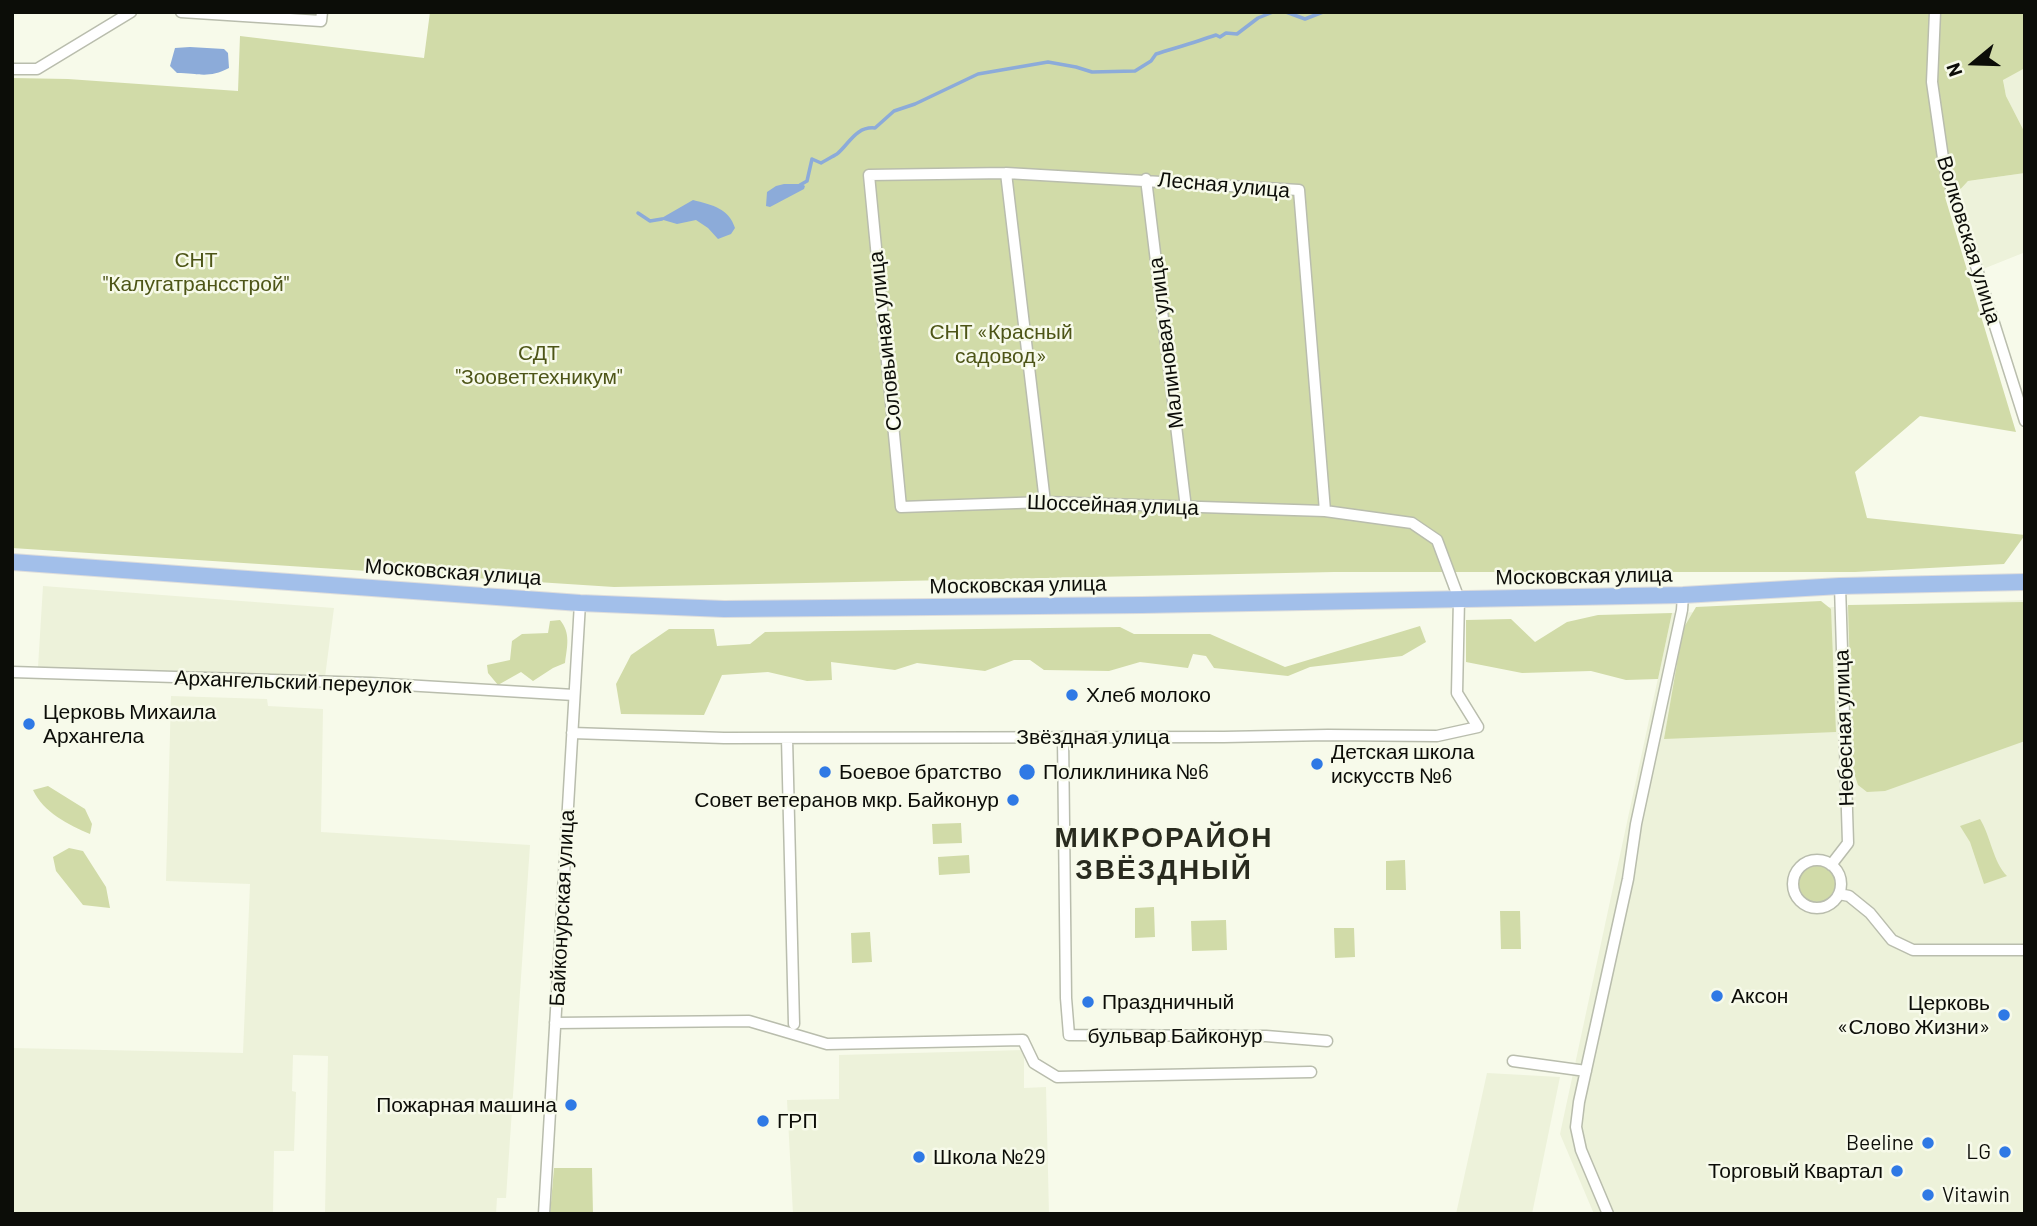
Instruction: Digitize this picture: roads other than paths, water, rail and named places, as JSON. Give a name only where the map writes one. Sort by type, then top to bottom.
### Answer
[{"type":"main road","name":"Московская улица","points":[[12,562],[580,603],[724,609],[1683,595],[1840,586],[2025,582]]},
{"type":"street","points":[[13,69],[37,69],[131,12]]},
{"type":"street","points":[[181,12],[321,21],[322,12]]},
{"type":"street","name":"Волковская улица","points":[[1935,12],[1932,82],[1944,165],[2025,421]]},
{"type":"street","points":[[1006,173],[1045,502]]},
{"type":"street","name":"Лесная улица","points":[[869,175],[1006,173],[1146,179],[1299,190],[1325,512]]},
{"type":"street","name":"Соловьиная улица","points":[[869,175],[901,507]]},
{"type":"street","name":"Малиновая улица","points":[[1146,179],[1186,508]]},
{"type":"street","name":"Шоссейная улица","points":[[901,507],[1045,502],[1325,512],[1412,523],[1437,540],[1459,599]]},
{"type":"street","name":"Небесная улица","points":[[1831,865],[1848,843],[1840,586]]},
{"type":"street","points":[[1608,1214],[1581,1150],[1576,1127],[1683,595]]},
{"type":"street","name":"Звёздная улица","points":[[572,733],[787,738],[1437,736],[1478,727],[1457,693],[1459,599]]},
{"type":"street","name":"Байконурская улица","points":[[544,1214],[580,603]]},
{"type":"street","name":"Архангельский переулок","points":[[12,672],[370,683],[574,695]]},
{"type":"street","name":"бульвар Байконур","points":[[1063,737],[1066,999],[1069,1035],[1266,1036],[1327,1041]]},
{"type":"street","points":[[787,738],[794,1024]]},
{"type":"street","points":[[1819,860],[1831,865],[1840,881],[1839,894],[1831,903],[1813,908],[1798,899],[1793,887],[1794,875],[1807,862],[1819,860]]},
{"type":"street","points":[[1839,894],[1849,896],[1870,913],[1892,940],[1913,950],[2025,950]]},
{"type":"street","points":[[555,1023],[749,1021],[827,1044],[1023,1040],[1034,1063],[1057,1077],[1311,1072]]},
{"type":"street","points":[[1513,1061],[1586,1071]]},
{"type":"water","points":[[175,48],[224,49],[228,53],[229,68],[209,74],[177,73],[170,66]]},
{"type":"water","points":[[784,184],[805,186],[770,207],[766,206],[767,192]]},
{"type":"water","points":[[693,200],[713,206],[729,216],[735,228],[731,234],[718,239],[696,220],[677,224],[660,219]]},
{"type":"waterway","points":[[800,185],[807,181],[812,159],[821,163],[837,154],[858,133],[875,128],[894,111],[978,74],[1048,62],[1092,72],[1135,71],[1151,61],[1156,54],[1216,35],[1220,37],[1226,33],[1237,34],[1258,18],[1273,12]]},
{"type":"waterway","points":[[1286,12],[1305,19],[1323,12]]},
{"type":"waterway","points":[[638,213],[650,221],[662,219]]},
{"type":"place","name":"Хлеб молоко","points":[[1072,695]]},
{"type":"place","name":"Церковь Михаила Архангела","points":[[29,724]]},
{"type":"place","name":"Детская школа искусств №6","points":[[1317,764]]},
{"type":"place","name":"Боевое братство","points":[[825,772]]},
{"type":"place","name":"Поликлиника №6","points":[[1027,772]]},
{"type":"place","name":"Совет ветеранов мкр. Байконур","points":[[1013,800]]},
{"type":"place","name":"Аксон","points":[[1717,996]]},
{"type":"place","name":"Праздничный","points":[[1088,1002]]},
{"type":"place","name":"Церковь «Слово Жизни»","points":[[2004,1015]]},
{"type":"place","name":"Пожарная машина","points":[[571,1105]]},
{"type":"place","name":"ГРП","points":[[763,1121]]},
{"type":"place","name":"Beeline","points":[[1928,1143]]},
{"type":"place","name":"LG","points":[[2005,1152]]},
{"type":"place","name":"Школа №29","points":[[919,1157]]},
{"type":"place","name":"Торговый Квартал","points":[[1897,1171]]},
{"type":"place","name":"Vitawin","points":[[1928,1195]]},
{"type":"district","name":"МИКРОРАЙОН ЗВЁЗДНЫЙ","points":[[1164,854]]},
{"type":"park label","name":"СНТ \"Калугатрансстрой\"","points":[[196,272]]},
{"type":"park label","name":"СНТ «Красный садовод»","points":[[1001,344]]},
{"type":"park label","name":"СДТ \"Зооветтехникум\"","points":[[539,365]]}]
